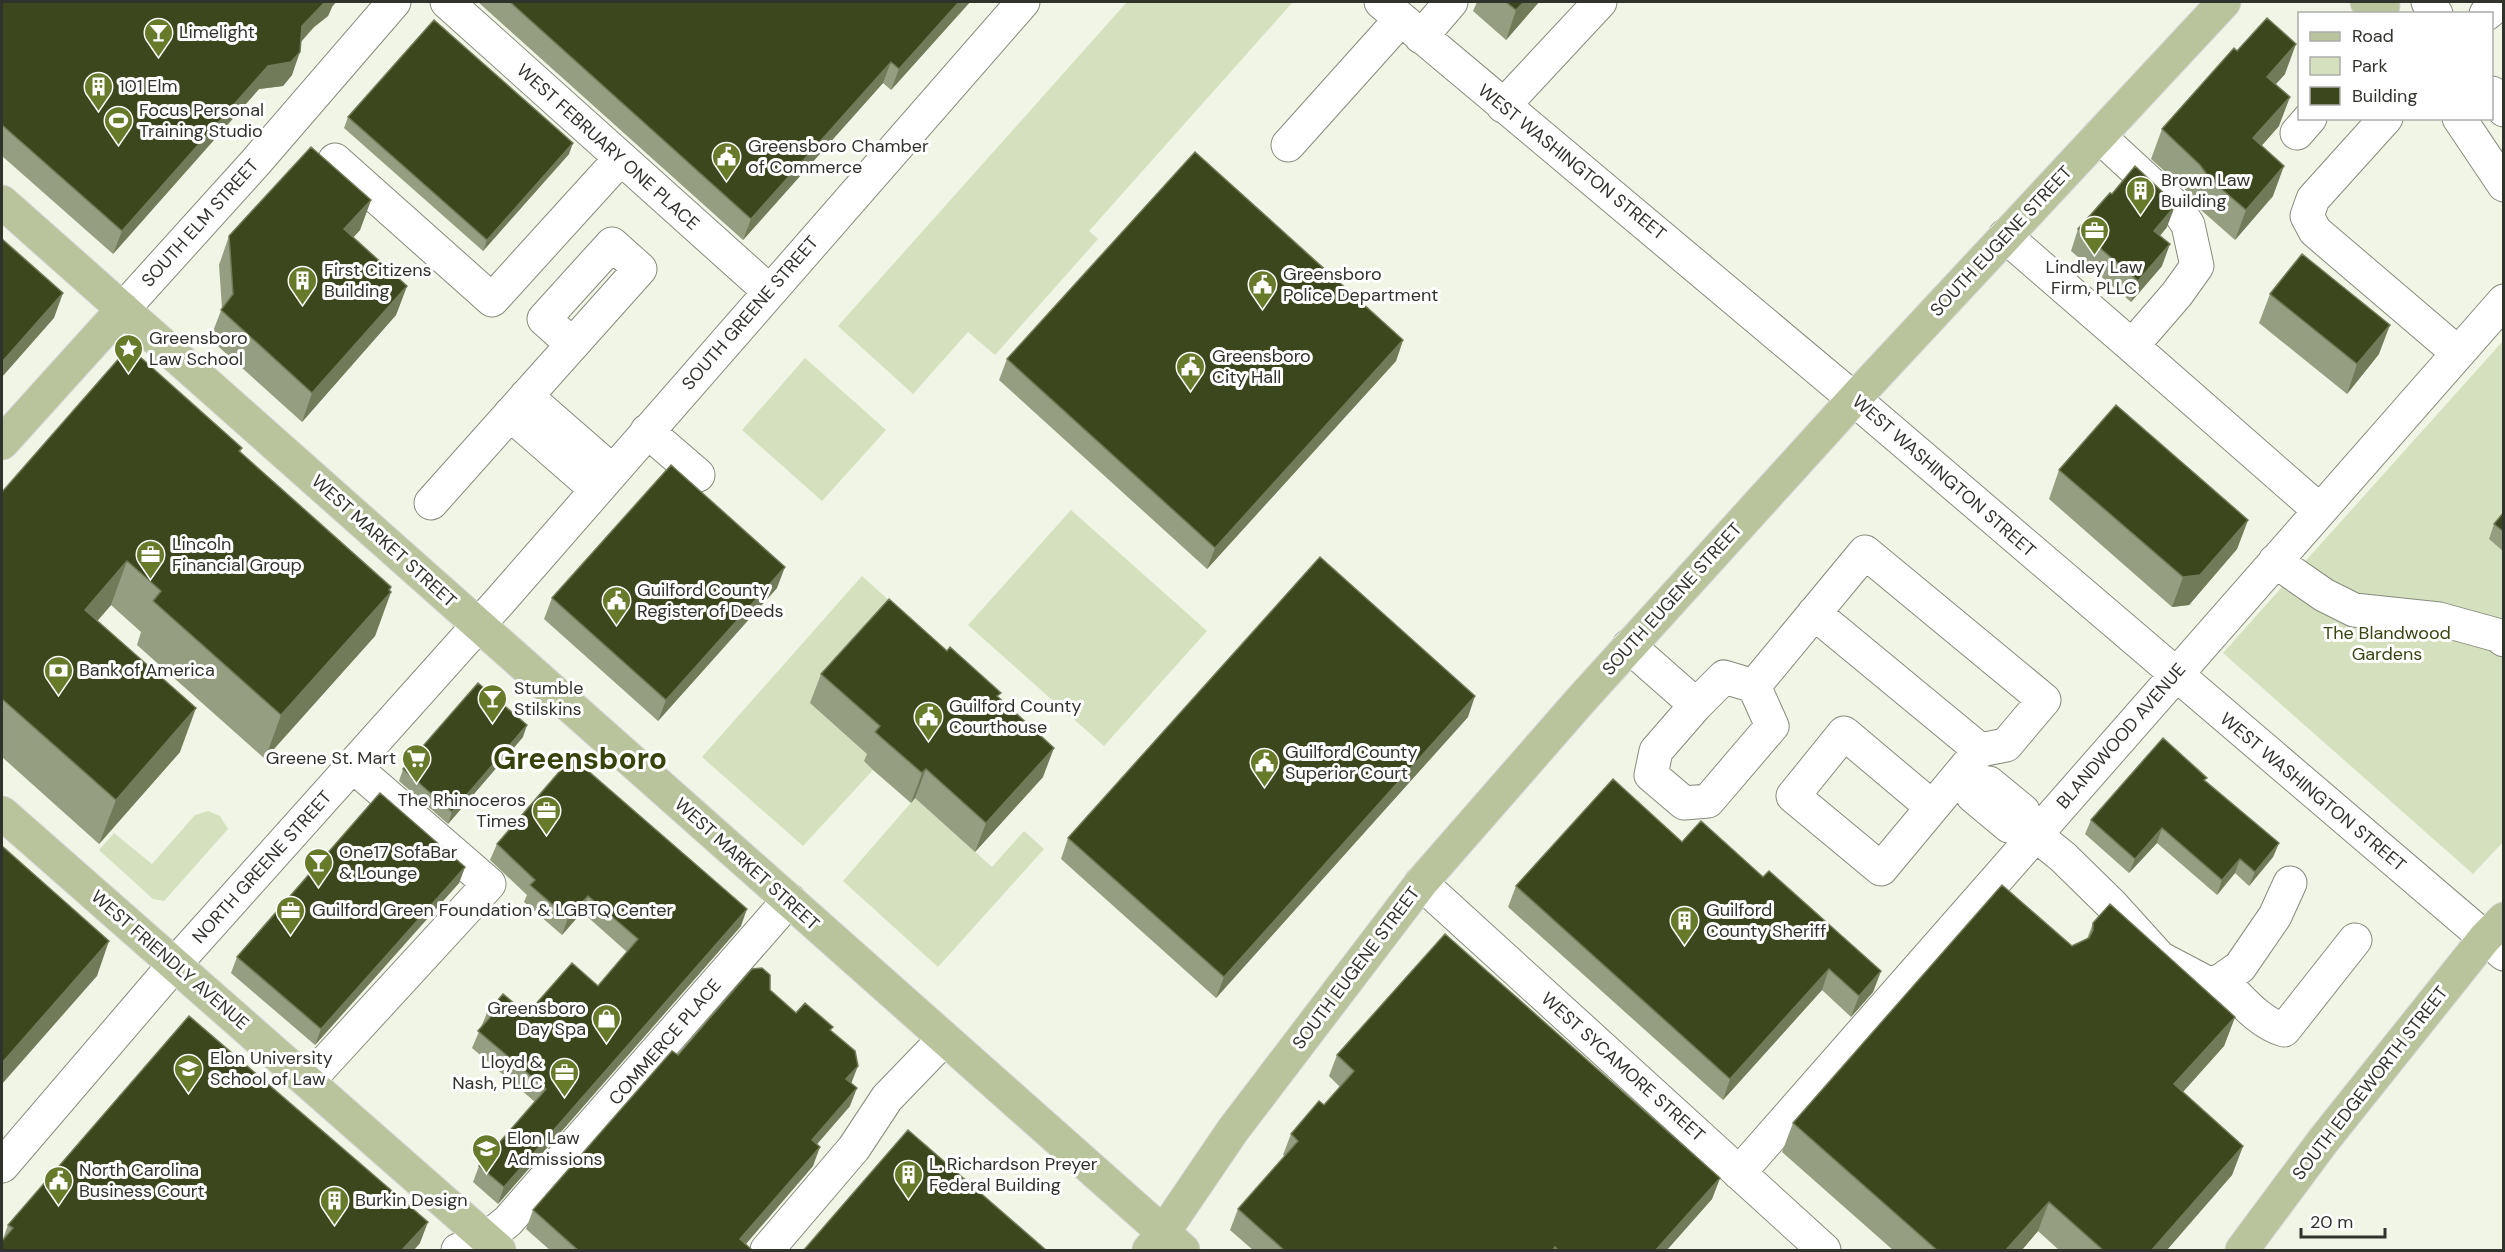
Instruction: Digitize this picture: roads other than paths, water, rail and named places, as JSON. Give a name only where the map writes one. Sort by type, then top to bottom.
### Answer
[{"type":"main road","name":"SOUTH EUGENE STREET","points":[[1165,1245],[1233,1130],[1421,883],[1629,646],[1854,399],[2226,2]]},
{"type":"main road","name":"WEST MARKET STREET","points":[[2,202],[944,1039],[1165,1245]]},
{"type":"main road","points":[[2,443],[123,309]]},
{"type":"main road","name":"WEST FRIENDLY AVENUE","points":[[2,813],[308,1081],[481,1247]]},
{"type":"main road","name":"SOUTH EDGEWORTH STREET","points":[[2242,1251],[2323,1141],[2497,937]]},
{"type":"street","name":"SOUTH ELM STREET","points":[[123,309],[255,163],[394,2]]},
{"type":"street","name":"WEST FEBRUARY ONE PLACE","points":[[447,2],[770,291]]},
{"type":"street","name":"SOUTH GREENE STREET","points":[[478,625],[1023,2]]},
{"type":"street","points":[[1288,145],[1401,19],[1452,2]]},
{"type":"street","points":[[1503,106],[1600,2]]},
{"type":"street","points":[[2488,12],[2501,2]]},
{"type":"street","name":"WEST WASHINGTON STREET","points":[[1401,19],[1503,106],[1653,228],[2175,674],[2497,937]]},
{"type":"street","points":[[2493,94],[2504,110]]},
{"type":"street","points":[[2384,120],[2313,199],[2307,216],[2315,231],[2458,353]]},
{"type":"street","points":[[2459,120],[2504,185]]},
{"type":"street","points":[[2099,136],[2177,208],[2188,225],[2197,266],[2177,294],[2132,346]]},
{"type":"street","points":[[335,160],[492,300],[621,158]]},
{"type":"street","points":[[2005,236],[2319,510]]},
{"type":"street","name":"BLANDWOOD AVENUE","points":[[1739,1173],[1989,887],[2030,831],[2175,674],[2504,301]]},
{"type":"street","points":[[431,503],[572,344]]},
{"type":"street","points":[[518,405],[604,480]]},
{"type":"street","points":[[647,430],[698,475]]},
{"type":"street","points":[[1754,686],[1866,552],[2044,700],[2006,745],[1973,769],[1932,807]]},
{"type":"street","points":[[2275,561],[2324,595],[2354,610],[2439,619],[2497,635],[2504,640]]},
{"type":"street","points":[[1814,613],[1973,769],[1973,796],[2009,826],[2030,831],[2063,857],[2112,905],[2160,958],[2213,986],[2240,967],[2275,916],[2290,883]]},
{"type":"street","name":"NORTH GREENE STREET","points":[[2,1166],[175,964],[478,625]]},
{"type":"street","points":[[1629,646],[1696,705]]},
{"type":"street","points":[[1724,677],[1754,686],[1772,726],[1708,801],[1684,804],[1651,775],[1656,751],[1696,705],[1724,677]]},
{"type":"street","points":[[308,1081],[489,884],[353,766]]},
{"type":"street","name":"WEST SYCAMORE STREET","points":[[1421,883],[1824,1251]]},
{"type":"street","points":[[1989,887],[2014,910]]},
{"type":"street","name":"COMMERCE PLACE","points":[[481,1247],[508,1221],[789,900]]},
{"type":"street","points":[[2221,980],[2264,1020],[2273,1027],[2284,1030],[2355,940]]},
{"type":"street","points":[[767,1251],[854,1148],[887,1098],[944,1039]]},
{"type":"place","name":"Limelight","points":[[158,58]]},
{"type":"place","name":"101 Elm","points":[[98,112]]},
{"type":"place","name":"Focus Personal Training Studio","points":[[118,146]]},
{"type":"place","name":"Greensboro Chamber of Commerce","points":[[727,182]]},
{"type":"place","name":"Brown Law Building","points":[[2140,216]]},
{"type":"place","name":"Lindley Law Firm, PLLC","points":[[2094,256]]},
{"type":"place","name":"First Citizens Building","points":[[303,306]]},
{"type":"place","name":"Greensboro Police Department","points":[[1262,310]]},
{"type":"place","name":"Greensboro Law School","points":[[128,374]]},
{"type":"place","name":"Greensboro City Hall","points":[[1191,392]]},
{"type":"place","name":"Lincoln Financial Group","points":[[151,580]]},
{"type":"place","name":"Guilford County Register of Deeds","points":[[616,626]]},
{"type":"place","name":"Bank of America","points":[[58,696]]},
{"type":"place","name":"Stumble Stilskins","points":[[493,724]]},
{"type":"place","name":"Guilford County Courthouse","points":[[928,742]]},
{"type":"place","name":"Greene St. Mart","points":[[417,784]]},
{"type":"place","name":"Guilford County Superior Court","points":[[1264,788]]},
{"type":"place","name":"The Rhinoceros Times","points":[[547,836]]},
{"type":"place","name":"One17 SofaBar & Lounge","points":[[318,888]]},
{"type":"place","name":"Guilford Green Foundation & LGBTQ Center","points":[[291,936]]},
{"type":"place","name":"Guilford County Sheriff","points":[[1685,946]]},
{"type":"place","name":"Greensboro Day Spa","points":[[607,1044]]},
{"type":"place","name":"Elon University School of Law","points":[[189,1094]]},
{"type":"place","name":"Lloyd & Nash, PLLC","points":[[564,1098]]},
{"type":"place","name":"Elon Law Admissions","points":[[486,1174]]},
{"type":"place","name":"L. Richardson Preyer Federal Building","points":[[908,1200]]},
{"type":"place","name":"North Carolina Business Court","points":[[58,1206]]},
{"type":"place","name":"Burkin Design","points":[[334,1226]]},
{"type":"district","name":"Greensboro","points":[[580,758]]},
{"type":"park label","name":"The Blandwood Gardens","points":[[2387,643]]}]
